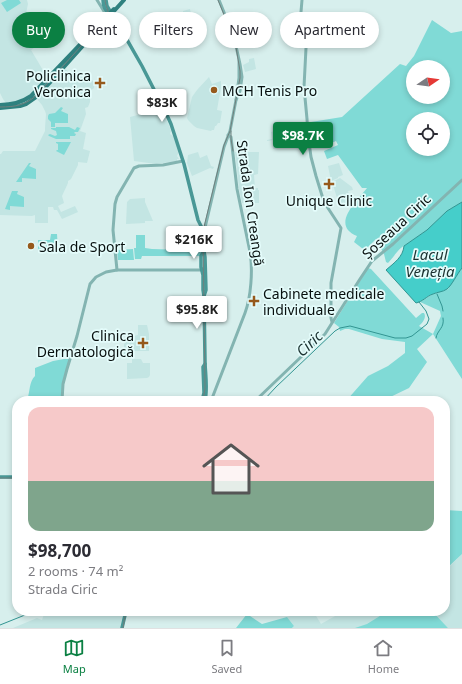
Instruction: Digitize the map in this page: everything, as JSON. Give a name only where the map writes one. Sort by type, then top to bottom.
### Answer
[{"type":"main road","points":[[113,12],[123,0]]},
{"type":"main road","points":[[104,1],[104,8],[109,12]]},
{"type":"main road","points":[[0,105],[16,104],[31,96],[76,48]]},
{"type":"main road","points":[[0,108],[20,106],[36,97],[81,48]]},
{"type":"main road","points":[[131,48],[171,124],[189,179],[198,220],[204,232],[204,270],[206,290],[204,296],[205,364],[207,388],[206,396]]},
{"type":"main road","points":[[203,396],[205,364]]},
{"type":"main road","points":[[0,477],[12,477]]},
{"type":"main road","points":[[124,628],[126,616]]},
{"type":"street","points":[[97,0],[104,1]]},
{"type":"street","points":[[97,0],[104,12]]},
{"type":"street","name":"Strada Ion Creangă","points":[[212,396],[248,306],[251,273],[250,252],[238,194],[232,141],[230,136],[240,78],[239,59],[234,37],[219,0]]},
{"type":"street","points":[[302,0],[301,12],[306,44],[304,87],[313,167],[325,205],[342,228],[332,283],[332,322]]},
{"type":"street","points":[[204,232],[224,147],[230,136]]},
{"type":"street","points":[[117,270],[113,230],[114,204],[134,168],[139,166],[183,161]]},
{"type":"street","name":"Șoseaua Ciric","points":[[260,396],[322,337],[370,264],[458,182],[462,180]]},
{"type":"street","points":[[62,396],[64,379],[90,284],[96,277],[106,272],[117,270],[204,270]]},
{"type":"shaded area","points":[[0,0],[27,0],[28,4],[26,12],[12,12],[12,48],[34,48],[31,50],[47,77],[29,95],[14,103],[6,103],[0,93]]},
{"type":"shaded area","points":[[7,0],[19,0],[21,3],[7,12],[1,3]]},
{"type":"shaded area","points":[[190,9],[191,12],[183,12]]},
{"type":"shaded area","points":[[432,20],[451,33],[462,31],[462,202],[447,211],[427,230],[402,247],[388,263],[386,262],[384,254],[376,239],[368,247],[363,249],[354,242],[357,236],[349,231],[346,226],[346,219],[352,206],[367,188],[362,188],[338,155],[327,159],[324,151],[338,145],[336,141],[329,144],[324,130],[312,133],[311,122],[342,117],[400,64],[406,66],[406,104],[450,104],[450,60],[411,60]]},
{"type":"shaded area","points":[[254,58],[256,69],[245,72],[243,65],[249,62],[249,59]]},
{"type":"shaded area","points":[[64,69],[88,80],[94,81],[94,88],[90,91],[90,102],[88,107],[85,108],[86,114],[80,131],[86,133],[83,149],[90,151],[87,163],[78,162],[78,165],[71,179],[68,181],[62,196],[64,203],[58,206],[61,212],[75,206],[78,212],[62,219],[57,210],[54,210],[53,207],[48,207],[48,223],[35,223],[35,215],[0,215],[0,154],[3,151],[35,151],[45,131],[46,114],[42,105],[37,99]]},
{"type":"shaded area","points":[[209,77],[212,84],[221,81],[217,110],[222,111],[220,123],[218,123],[214,130],[211,131],[197,128],[187,118],[192,97]]},
{"type":"shaded area","points":[[61,107],[63,108],[61,111],[68,114],[68,123],[55,123],[55,127],[51,127],[51,122],[48,119],[49,114],[55,113]]},
{"type":"shaded area","points":[[161,109],[169,125],[171,131],[170,134],[173,136],[179,152],[177,156],[179,159],[177,159],[177,161],[156,164],[134,161],[130,117]]},
{"type":"shaded area","points":[[56,127],[69,127],[75,130],[77,127],[80,128],[78,132],[74,133],[76,134],[75,136],[70,136],[70,139],[56,139],[48,135],[57,135],[56,131],[51,129]]},
{"type":"shaded area","points":[[287,130],[293,134],[295,141],[285,147],[273,149],[274,140],[267,140],[272,139],[271,132]]},
{"type":"shaded area","points":[[56,142],[71,142],[64,155],[56,151],[58,150],[58,144]]},
{"type":"shaded area","points":[[198,152],[200,158],[207,155],[211,166],[214,167],[213,169],[210,168],[192,176],[187,163],[188,155]]},
{"type":"shaded area","points":[[235,152],[259,152],[258,174],[254,175],[255,188],[258,188],[259,190],[259,203],[242,203]]},
{"type":"shaded area","points":[[29,163],[31,163],[29,166],[36,169],[36,179],[22,178],[22,182],[16,182]]},
{"type":"shaded area","points":[[339,163],[343,175],[331,181],[328,166]]},
{"type":"shaded area","points":[[340,178],[352,187],[353,190],[348,191],[352,204],[345,206],[344,202],[339,204],[332,182]]},
{"type":"shaded area","points":[[12,191],[18,191],[17,194],[24,197],[24,207],[10,206],[10,210],[5,209]]},
{"type":"shaded area","points":[[145,198],[145,202],[153,221],[126,224],[127,202],[130,199]]},
{"type":"shaded area","points":[[51,234],[57,234],[58,251],[38,250],[38,240],[50,240]]},
{"type":"shaded area","points":[[136,235],[145,235],[145,248],[187,251],[201,249],[201,256],[142,256],[141,259],[135,259],[134,248],[136,248]]},
{"type":"shaded area","points":[[133,249],[134,260],[118,260],[117,250]]},
{"type":"shaded area","points":[[368,268],[371,269],[416,318],[424,313],[425,319],[419,326],[433,334],[417,349],[427,362],[409,388],[392,396],[350,396],[368,376],[388,366],[405,353],[405,342],[382,339],[349,329],[340,331],[339,327],[334,323]]},
{"type":"shaded area","points":[[462,268],[462,379],[433,334],[441,316],[440,311],[420,302],[433,294],[448,289],[457,273]]},
{"type":"shaded area","points":[[138,325],[147,325],[149,334],[149,351],[133,351],[130,353],[130,357],[124,358],[124,344],[133,336],[138,335]]},
{"type":"shaded area","points":[[70,359],[63,384],[62,396],[28,396],[33,378],[35,376],[35,368],[53,361]]},
{"type":"shaded area","points":[[132,359],[141,359],[143,363],[150,363],[149,377],[127,379],[127,363],[132,363]]},
{"type":"shaded area","points":[[450,510],[462,511],[462,554],[450,565]]},
{"type":"shaded area","points":[[462,554],[462,628],[448,628],[437,616],[450,616],[450,566]]},
{"type":"shaded area","points":[[43,616],[125,617],[121,628],[13,628],[37,618],[42,620]]},
{"type":"shaded area","points":[[245,616],[250,616],[262,624],[287,617],[294,626],[292,628],[236,628]]},
{"type":"shaded area","points":[[316,616],[321,624],[335,616],[396,616],[390,628],[292,628],[294,626],[287,617]]},
{"type":"shaded area","points":[[380,616],[437,616],[448,628],[355,628],[367,624]]},
{"type":"water","name":"Lacul Veneția","points":[[462,202],[462,268],[447,289],[435,293],[416,303],[386,270],[400,257],[404,246],[427,230],[447,211]]},
{"type":"waterway","points":[[437,294],[443,311]]},
{"type":"waterway","name":"Ciric","points":[[268,396],[335,331],[340,328],[350,326],[395,338],[406,338],[412,336],[427,324],[429,319],[426,311],[419,302]]},
{"type":"waterway","points":[[436,338],[442,327],[443,318]]},
{"type":"waterway","name":"Ciric","points":[[0,625],[22,616]]},
{"type":"tram line","points":[[0,107],[20,105],[29,101],[38,94],[107,17],[108,13],[105,0]]},
{"type":"tram line","points":[[204,396],[205,388],[203,231],[224,145],[230,131],[240,78],[235,41],[218,0]]},
{"type":"tram line","points":[[231,131],[233,151]]},
{"type":"tram line","points":[[0,478],[12,478]]},
{"type":"tram line","points":[[123,628],[125,616]]},
{"type":"place","name":"Policlinica Veronica","points":[[100,83]]},
{"type":"place","name":"MCH Tenis Pro","points":[[214,90]]},
{"type":"place","name":"Unique Clinic","points":[[329,184]]},
{"type":"place","name":"Sala de Sport","points":[[31,246]]},
{"type":"place","name":"Cabinete medicale individuale","points":[[254,301]]},
{"type":"place","name":"Clinica Dermatologică","points":[[143,343]]}]
